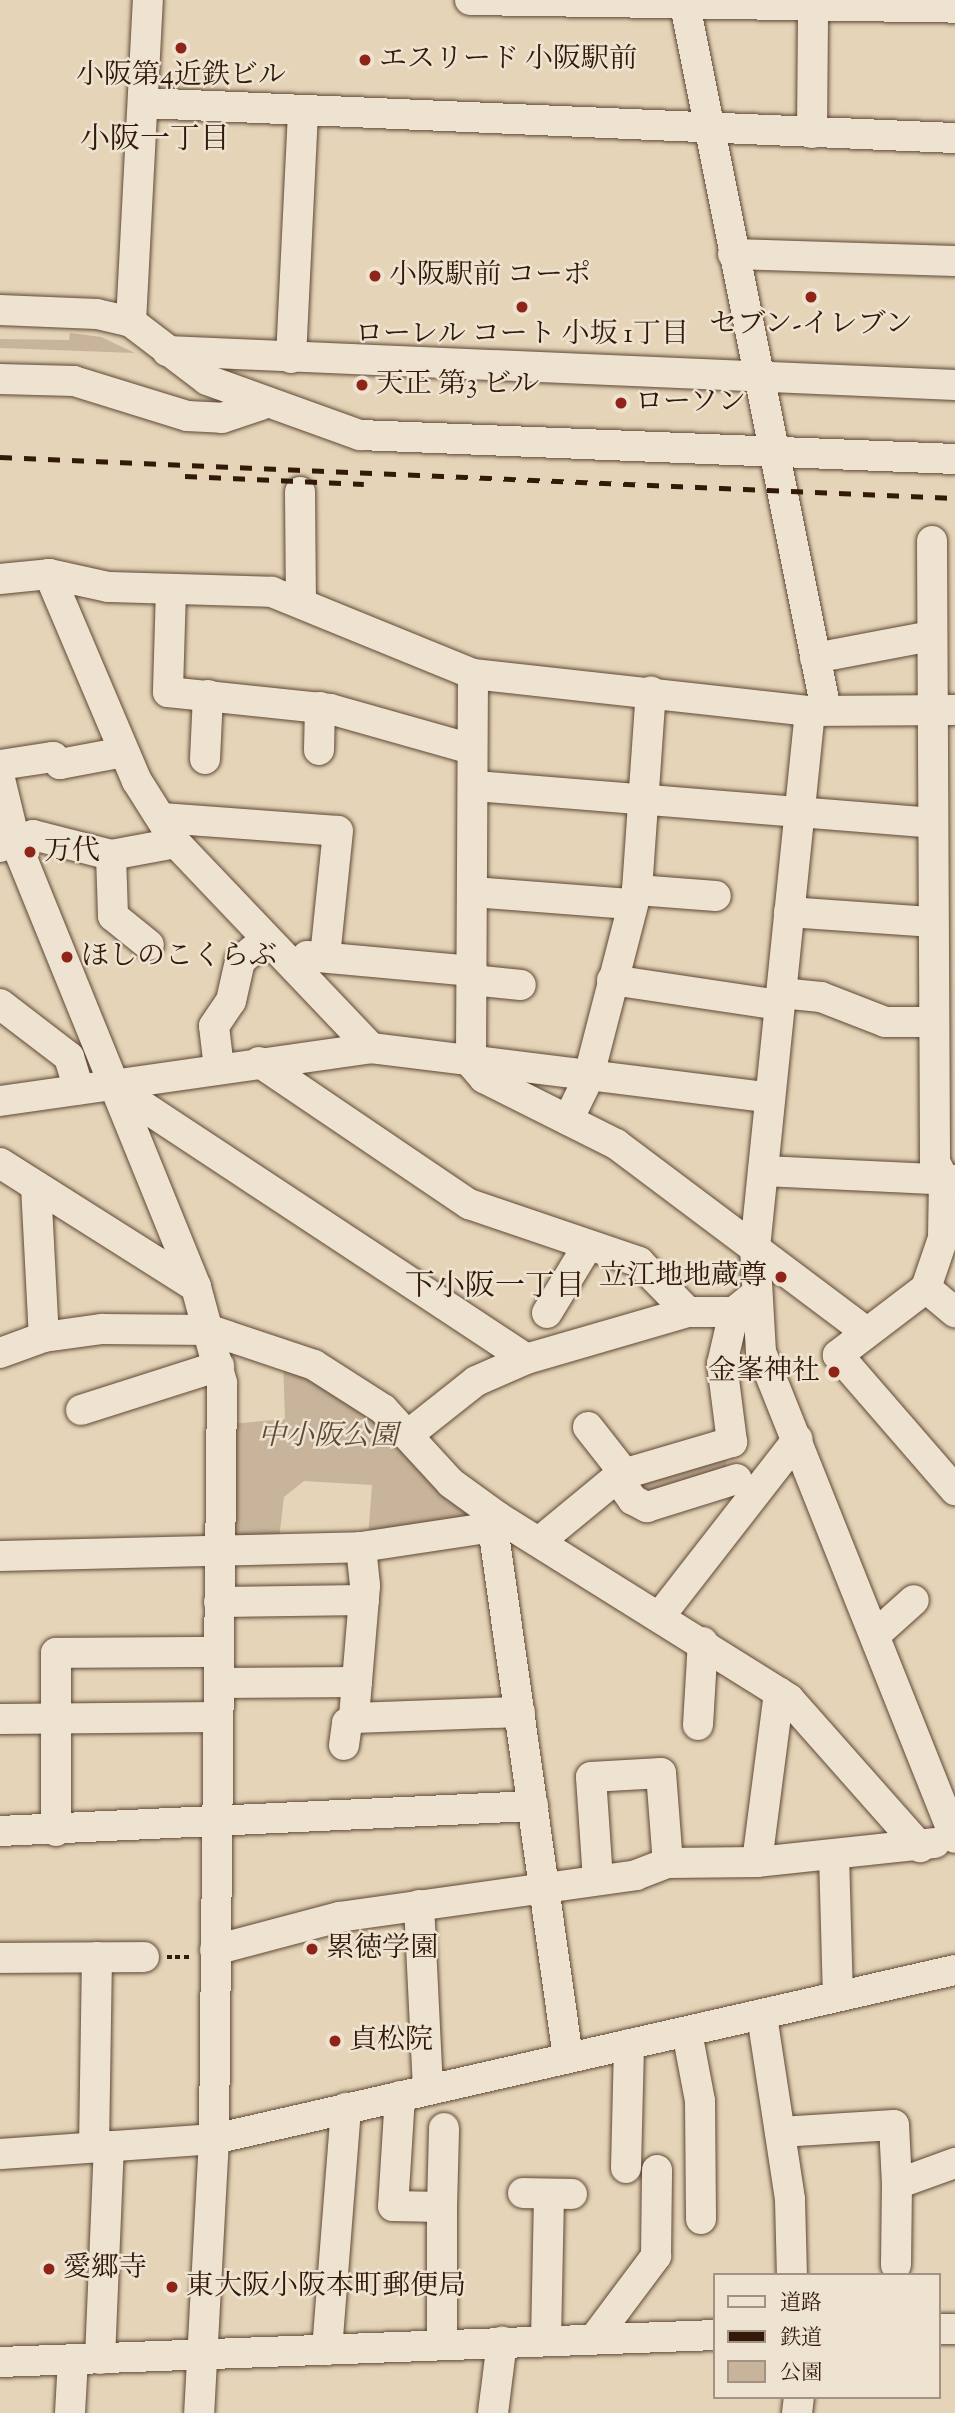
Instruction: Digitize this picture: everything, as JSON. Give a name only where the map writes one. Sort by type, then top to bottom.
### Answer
[{"type":"street","points":[[131,323],[148,0]]},
{"type":"street","points":[[470,0],[813,8],[955,8]]},
{"type":"street","points":[[685,4],[706,129],[733,254],[770,453],[815,658],[818,710],[799,815],[755,1248],[744,1303],[722,1364],[741,1511]]},
{"type":"street","points":[[812,133],[813,8]]},
{"type":"street","points":[[143,103],[955,138]]},
{"type":"street","points":[[291,358],[303,110]]},
{"type":"street","points":[[733,254],[955,261]]},
{"type":"street","points":[[0,310],[97,314],[131,323],[163,351],[261,405],[360,435],[955,459]]},
{"type":"street","points":[[163,351],[955,385]]},
{"type":"street","points":[[0,379],[74,381],[187,416],[222,418],[261,405]]},
{"type":"street","points":[[300,492],[301,601]]},
{"type":"street","points":[[932,541],[930,636],[942,710],[933,922],[944,975],[933,1022],[935,1162],[949,1180],[943,1238],[926,1288],[865,1331],[838,1355],[955,1490]]},
{"type":"street","points":[[0,579],[49,574],[108,587],[272,592],[301,601],[472,674],[818,710],[942,710]]},
{"type":"street","points":[[49,574],[124,752],[169,830],[274,948],[371,1048]]},
{"type":"street","points":[[171,589],[169,692],[320,707],[471,749]]},
{"type":"street","points":[[815,658],[930,636]]},
{"type":"street","points":[[472,674],[471,749],[475,786],[471,1063],[484,1078],[616,1144],[865,1331]]},
{"type":"street","points":[[568,1120],[588,1079],[634,897],[651,691]]},
{"type":"street","points":[[205,759],[208,695]]},
{"type":"street","points":[[319,750],[320,707]]},
{"type":"street","points":[[0,765],[53,757],[60,765],[124,752]]},
{"type":"street","points":[[0,779],[8,844],[196,1287],[219,1367],[220,1548],[214,2139],[199,2413]]},
{"type":"street","points":[[475,786],[939,826]]},
{"type":"street","points":[[8,844],[33,835],[111,855],[169,830],[338,831],[325,956]]},
{"type":"street","points":[[111,855],[113,916],[149,945]]},
{"type":"street","points":[[473,892],[634,897],[716,896]]},
{"type":"street","points":[[789,912],[933,922]]},
{"type":"street","points":[[219,1068],[214,1026],[231,1001],[240,961],[274,948],[521,985]]},
{"type":"street","points":[[612,980],[780,999],[821,997],[885,1021],[933,1022]]},
{"type":"street","points":[[0,1004],[69,1057],[79,1089]]},
{"type":"street","points":[[0,1101],[371,1048],[588,1079],[770,1098]]},
{"type":"street","points":[[259,1062],[469,1204],[587,1247],[639,1262],[688,1312]]},
{"type":"street","points":[[111,1085],[526,1359]]},
{"type":"street","points":[[0,1163],[196,1287]]},
{"type":"street","points":[[763,1171],[949,1180]]},
{"type":"street","points":[[36,1186],[44,1337]]},
{"type":"street","points":[[547,1313],[587,1247]]},
{"type":"street","points":[[926,1288],[955,1312]]},
{"type":"street","points":[[215,1953],[339,1917],[598,1880],[668,1863],[757,1862],[920,1847],[952,1824],[761,1352],[763,1308],[744,1303],[688,1312],[526,1359],[476,1381],[409,1434]]},
{"type":"street","points":[[0,1353],[44,1337],[102,1329],[210,1330],[314,1366],[383,1409],[409,1434],[451,1483],[496,1522],[540,1541],[779,1692],[920,1847]]},
{"type":"street","points":[[81,1410],[219,1367]]},
{"type":"street","points":[[588,1427],[621,1476],[633,1500],[647,1507],[737,1479]]},
{"type":"street","points":[[660,1616],[798,1438]]},
{"type":"street","points":[[540,1541],[621,1476],[732,1442]]},
{"type":"street","points":[[0,1556],[220,1548],[361,1547],[496,1522]]},
{"type":"street","points":[[496,1522],[568,2057]]},
{"type":"street","points":[[361,1547],[364,1600],[357,1682],[349,1732],[520,1712]]},
{"type":"street","points":[[219,1602],[364,1600]]},
{"type":"street","points":[[875,1635],[914,1600]]},
{"type":"street","points":[[698,1725],[703,1642]]},
{"type":"street","points":[[56,1831],[56,1653],[219,1652]]},
{"type":"street","points":[[219,1683],[357,1682]]},
{"type":"street","points":[[757,1862],[779,1692]]},
{"type":"street","points":[[0,1719],[218,1717]]},
{"type":"street","points":[[598,1880],[591,1777],[661,1773],[668,1863]]},
{"type":"street","points":[[0,1831],[216,1826],[533,1806]]},
{"type":"street","points":[[834,1855],[838,1996]]},
{"type":"street","points":[[419,1905],[428,2089]]},
{"type":"street","points":[[70,2413],[86,2359],[101,2147],[97,1957]]},
{"type":"street","points":[[0,1958],[144,1957]]},
{"type":"street","points":[[0,2154],[214,2139],[955,1970]]},
{"type":"street","points":[[762,2016],[780,2132],[792,2273]]},
{"type":"street","points":[[687,2032],[700,2101],[701,2219]]},
{"type":"street","points":[[626,2168],[629,2044]]},
{"type":"street","points":[[400,2096],[393,2206],[442,2207]]},
{"type":"street","points":[[327,2350],[346,2108]]},
{"type":"street","points":[[780,2132],[894,2125],[897,2184],[896,2265]]},
{"type":"street","points":[[442,2344],[444,2128]]},
{"type":"street","points":[[897,2184],[955,2163]]},
{"type":"street","points":[[594,2339],[656,2256],[657,2170]]},
{"type":"street","points":[[546,2340],[548,2194]]},
{"type":"street","points":[[0,2362],[713,2335]]},
{"type":"street","points":[[494,2413],[502,2342]]},
{"type":"path","points":[[144,1957],[215,1953]]},
{"type":"green space","points":[[70,333],[101,337],[135,353],[0,348],[0,339],[69,340]]},
{"type":"green space","name":"中小阪公園","points":[[283,1360],[383,1416],[488,1520],[368,1538],[372,1485],[304,1481],[284,1497],[279,1539],[230,1540],[231,1424],[285,1419]]},
{"type":"green space","points":[[726,1458],[727,1475],[647,1500],[630,1481]]},
{"type":"railway","points":[[0,457],[955,498]]},
{"type":"railway","points":[[185,476],[364,484]]},
{"type":"place","name":"小阪第4近鉄ビル","points":[[181,48]]},
{"type":"place","name":"エスリード 小阪駅前","points":[[365,60]]},
{"type":"place","name":"小阪駅前 コーポ","points":[[375,276]]},
{"type":"place","name":"セブン-イレブン","points":[[811,297]]},
{"type":"place","name":"ローレル コート 小坂 1丁目","points":[[522,307]]},
{"type":"place","name":"天正 第3 ビル","points":[[362,385]]},
{"type":"place","name":"ローソン","points":[[621,403]]},
{"type":"place","name":"万代","points":[[30,852]]},
{"type":"place","name":"ほしのこくらぶ","points":[[67,957]]},
{"type":"place","name":"立江地地蔵尊","points":[[781,1277]]},
{"type":"place","name":"金峯神社","points":[[834,1372]]},
{"type":"place","name":"累徳学園","points":[[312,1949]]},
{"type":"place","name":"貞松院","points":[[335,2041]]},
{"type":"place","name":"愛郷寺","points":[[49,2269]]},
{"type":"place","name":"東大阪小阪本町郵便局","points":[[172,2287]]},
{"type":"district","name":"小阪一丁目","points":[[155,141]]},
{"type":"district","name":"下小阪一丁目","points":[[495,1288]]}]
